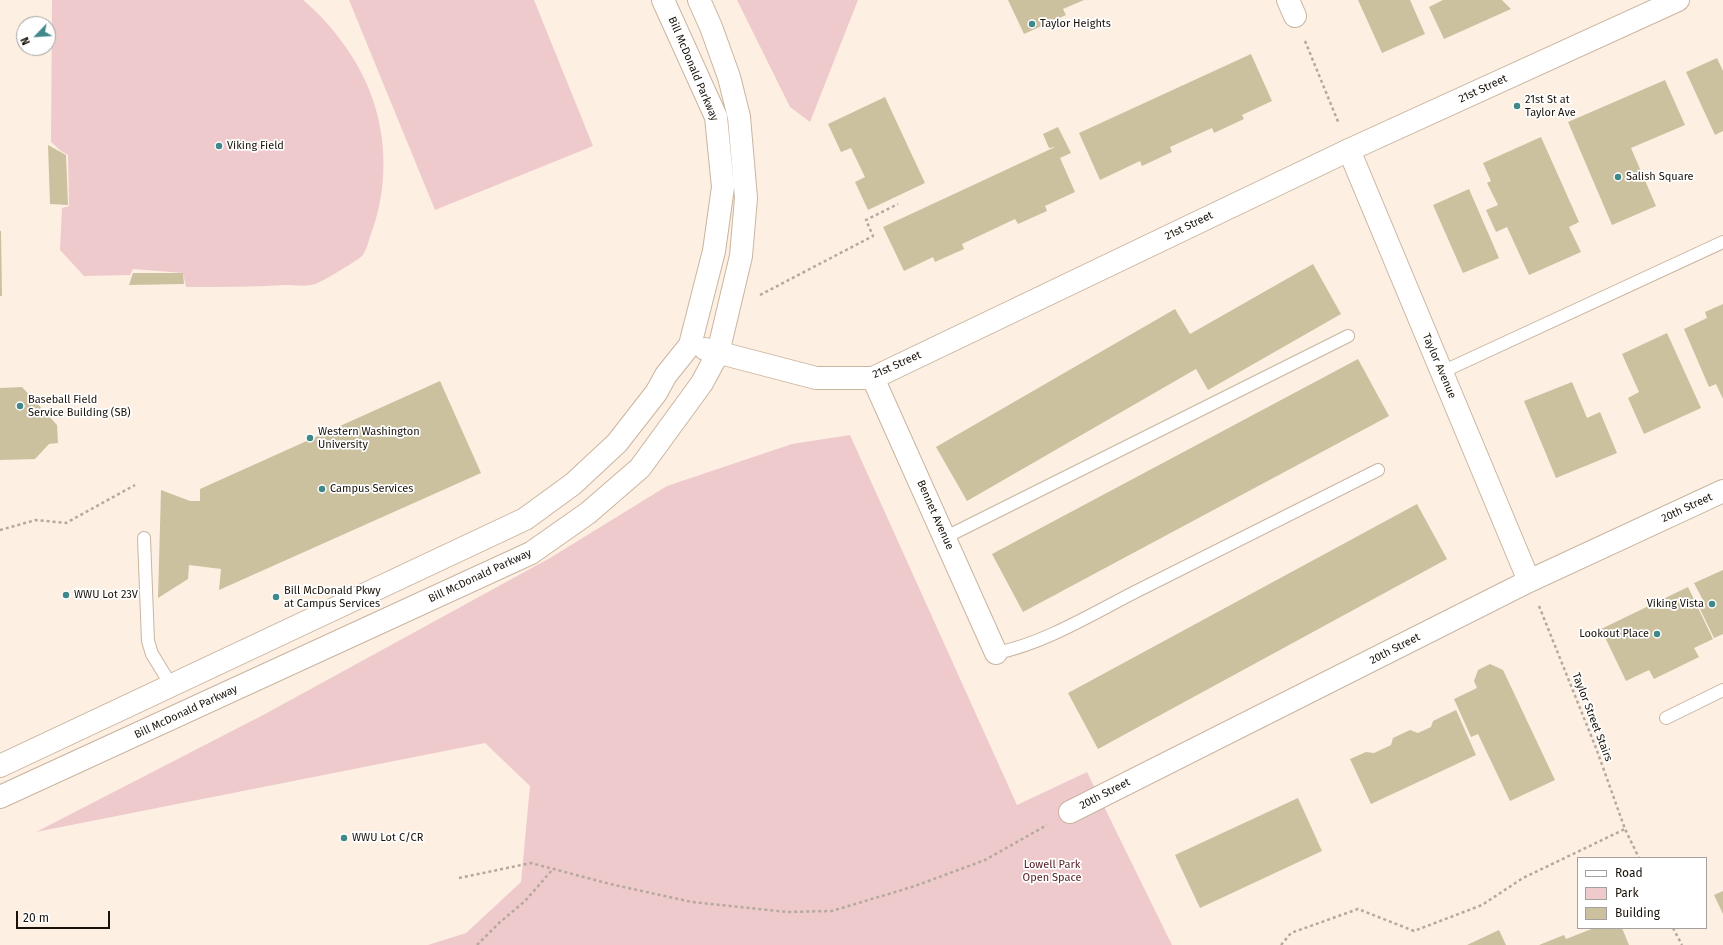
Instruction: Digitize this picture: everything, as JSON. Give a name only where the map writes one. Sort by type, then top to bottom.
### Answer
[{"type":"street","name":"Bill McDonald Parkway","points":[[0,766],[525,519],[572,484],[617,443],[656,393],[666,375],[690,345],[714,251],[723,187],[716,118],[663,0]]},
{"type":"street","name":"Bill McDonald Parkway","points":[[0,797],[531,553],[588,513],[640,468],[702,383],[718,353],[741,256],[746,198],[739,117],[729,77],[712,27],[699,0]]},
{"type":"street","name":"21st Street","points":[[690,345],[816,378],[873,378],[1349,150],[1678,0]]},
{"type":"street","name":"Taylor Avenue","points":[[1349,150],[1529,582]]},
{"type":"street","name":"Bennet Avenue","points":[[873,378],[946,538],[996,653]]},
{"type":"street","name":"20th Street","points":[[1070,812],[1529,582],[1723,492]]},
{"type":"lane","points":[[1442,372],[1723,242]]},
{"type":"lane","points":[[946,538],[1348,336]]},
{"type":"lane","points":[[996,653],[1013,650],[1074,623],[1255,530],[1378,470]]},
{"type":"lane","points":[[144,538],[148,641],[152,654],[171,685]]},
{"type":"lane","points":[[1666,718],[1723,690]]},
{"type":"path","points":[[1292,8],[1339,124]]},
{"type":"path","points":[[760,296],[874,236],[866,220],[898,204]]},
{"type":"path","points":[[0,530],[36,520],[66,523],[135,485]]},
{"type":"path","name":"Taylor Street Stairs","points":[[1529,582],[1596,748],[1625,829],[1639,857]]},
{"type":"path","points":[[459,878],[531,863],[610,884],[692,902],[787,912],[832,911],[915,886],[985,860],[1070,812]]},
{"type":"path","points":[[1281,945],[1291,933],[1358,909],[1414,931],[1482,906],[1524,878],[1625,829]]},
{"type":"path","points":[[477,945],[499,923],[525,901],[553,869]]},
{"type":"path","points":[[1674,929],[1682,945]]},
{"type":"green space","name":"Viking Field","points":[[52,0],[303,0],[333,30],[351,54],[365,79],[376,110],[380,127],[384,164],[383,183],[376,219],[365,252],[362,256],[324,280],[315,284],[300,286],[186,287],[183,273],[133,269],[130,275],[84,276],[60,250],[62,208],[69,206],[68,155],[51,142],[52,56],[56,56],[56,16],[52,16]]},
{"type":"green space","points":[[349,0],[534,0],[593,146],[435,210]]},
{"type":"green space","points":[[737,0],[858,0],[810,122],[790,107]]},
{"type":"green space","name":"Lowell Park Open Space","points":[[850,435],[1017,805],[1087,772],[1172,945],[428,945],[466,933],[521,882],[530,786],[485,743],[36,832],[265,714],[550,558],[667,486],[792,444]]},
{"type":"building","name":"Taylor Heights","points":[[1008,0],[1084,0],[1063,9],[1066,15],[1024,34]]},
{"type":"building","points":[[1358,0],[1410,0],[1425,34],[1382,53]]},
{"type":"building","points":[[1443,0],[1502,0],[1511,9],[1444,39],[1429,7]]},
{"type":"building","points":[[1251,54],[1272,101],[1242,115],[1244,119],[1214,133],[1212,128],[1170,147],[1172,152],[1142,166],[1140,161],[1100,180],[1079,133]]},
{"type":"building","points":[[1717,58],[1723,71],[1723,131],[1715,135],[1686,72]]},
{"type":"building","name":"Salish Square","points":[[1665,80],[1685,125],[1631,148],[1656,206],[1612,225],[1568,122]]},
{"type":"building","points":[[885,97],[925,183],[868,210],[855,182],[865,177],[851,148],[841,152],[828,124]]},
{"type":"building","points":[[1058,127],[1071,153],[1060,158],[1075,192],[1045,206],[1047,211],[1018,224],[1015,219],[962,244],[964,249],[935,262],[933,257],[904,271],[883,227],[1055,147],[1049,148],[1043,134]]},
{"type":"building","points":[[1541,137],[1579,222],[1569,227],[1581,252],[1529,275],[1507,227],[1496,232],[1486,210],[1498,205],[1487,183],[1491,181],[1483,163]]},
{"type":"building","points":[[48,145],[66,155],[68,205],[50,204]]},
{"type":"building","points":[[1469,189],[1499,258],[1463,273],[1433,205]]},
{"type":"building","points":[[1,231],[2,296],[0,296]]},
{"type":"building","points":[[1313,264],[1341,314],[1208,390],[1196,369],[967,501],[936,447],[1175,309],[1190,334]]},
{"type":"building","points":[[133,273],[183,273],[184,284],[129,285]]},
{"type":"building","points":[[1723,304],[1723,399],[1716,384],[1709,387],[1684,329],[1707,318],[1705,312]]},
{"type":"building","points":[[1667,333],[1701,408],[1644,434],[1628,398],[1639,392],[1622,354]]},
{"type":"building","points":[[1358,359],[1389,416],[1023,612],[992,554]]},
{"type":"building","name":"Campus Services","points":[[440,381],[481,473],[219,590],[221,569],[189,565],[188,579],[158,598],[161,490],[190,501],[200,501],[200,489]]},
{"type":"building","points":[[1572,382],[1587,418],[1600,412],[1617,453],[1556,478],[1524,401]]},
{"type":"building","name":"Baseball Field Service Building (SB)","points":[[22,387],[57,425],[58,443],[49,444],[35,459],[0,460],[0,388]]},
{"type":"building","points":[[1417,504],[1447,559],[1098,749],[1068,693]]},
{"type":"building","name":"Viking Vista","points":[[1723,570],[1723,634],[1714,638],[1698,605],[1704,602],[1694,583]]},
{"type":"building","name":"Lookout Place","points":[[1688,587],[1713,639],[1694,648],[1699,657],[1654,679],[1649,670],[1626,681],[1601,629]]},
{"type":"building","points":[[1490,664],[1503,670],[1555,780],[1510,801],[1478,734],[1471,737],[1454,699],[1477,688],[1474,681],[1478,670]]},
{"type":"building","points":[[1456,710],[1476,755],[1371,804],[1350,759],[1366,752],[1374,753],[1391,745],[1393,738],[1410,730],[1418,733],[1431,727],[1433,721]]},
{"type":"building","points":[[1298,798],[1322,851],[1200,908],[1175,855]]},
{"type":"building","points":[[1723,891],[1723,914],[1714,895]]},
{"type":"building","points":[[1591,929],[1622,929],[1629,945],[1539,945],[1564,935],[1566,939]]},
{"type":"building","points":[[1499,930],[1506,945],[1467,945]]},
{"type":"place","name":"Taylor Heights","points":[[1032,24]]},
{"type":"place","name":"21st St at Taylor Ave","points":[[1517,106]]},
{"type":"place","name":"Viking Field","points":[[219,146]]},
{"type":"place","name":"Salish Square","points":[[1618,177]]},
{"type":"place","name":"Baseball Field Service Building (SB)","points":[[20,406]]},
{"type":"place","name":"Western Washington University","points":[[310,438]]},
{"type":"place","name":"Campus Services","points":[[322,489]]},
{"type":"place","name":"WWU Lot 23V","points":[[66,595]]},
{"type":"place","name":"Bill McDonald Pkwy at Campus Services","points":[[276,597]]},
{"type":"place","name":"Viking Vista","points":[[1712,604]]},
{"type":"place","name":"Lookout Place","points":[[1657,634]]},
{"type":"place","name":"WWU Lot C/CR","points":[[344,838]]}]
